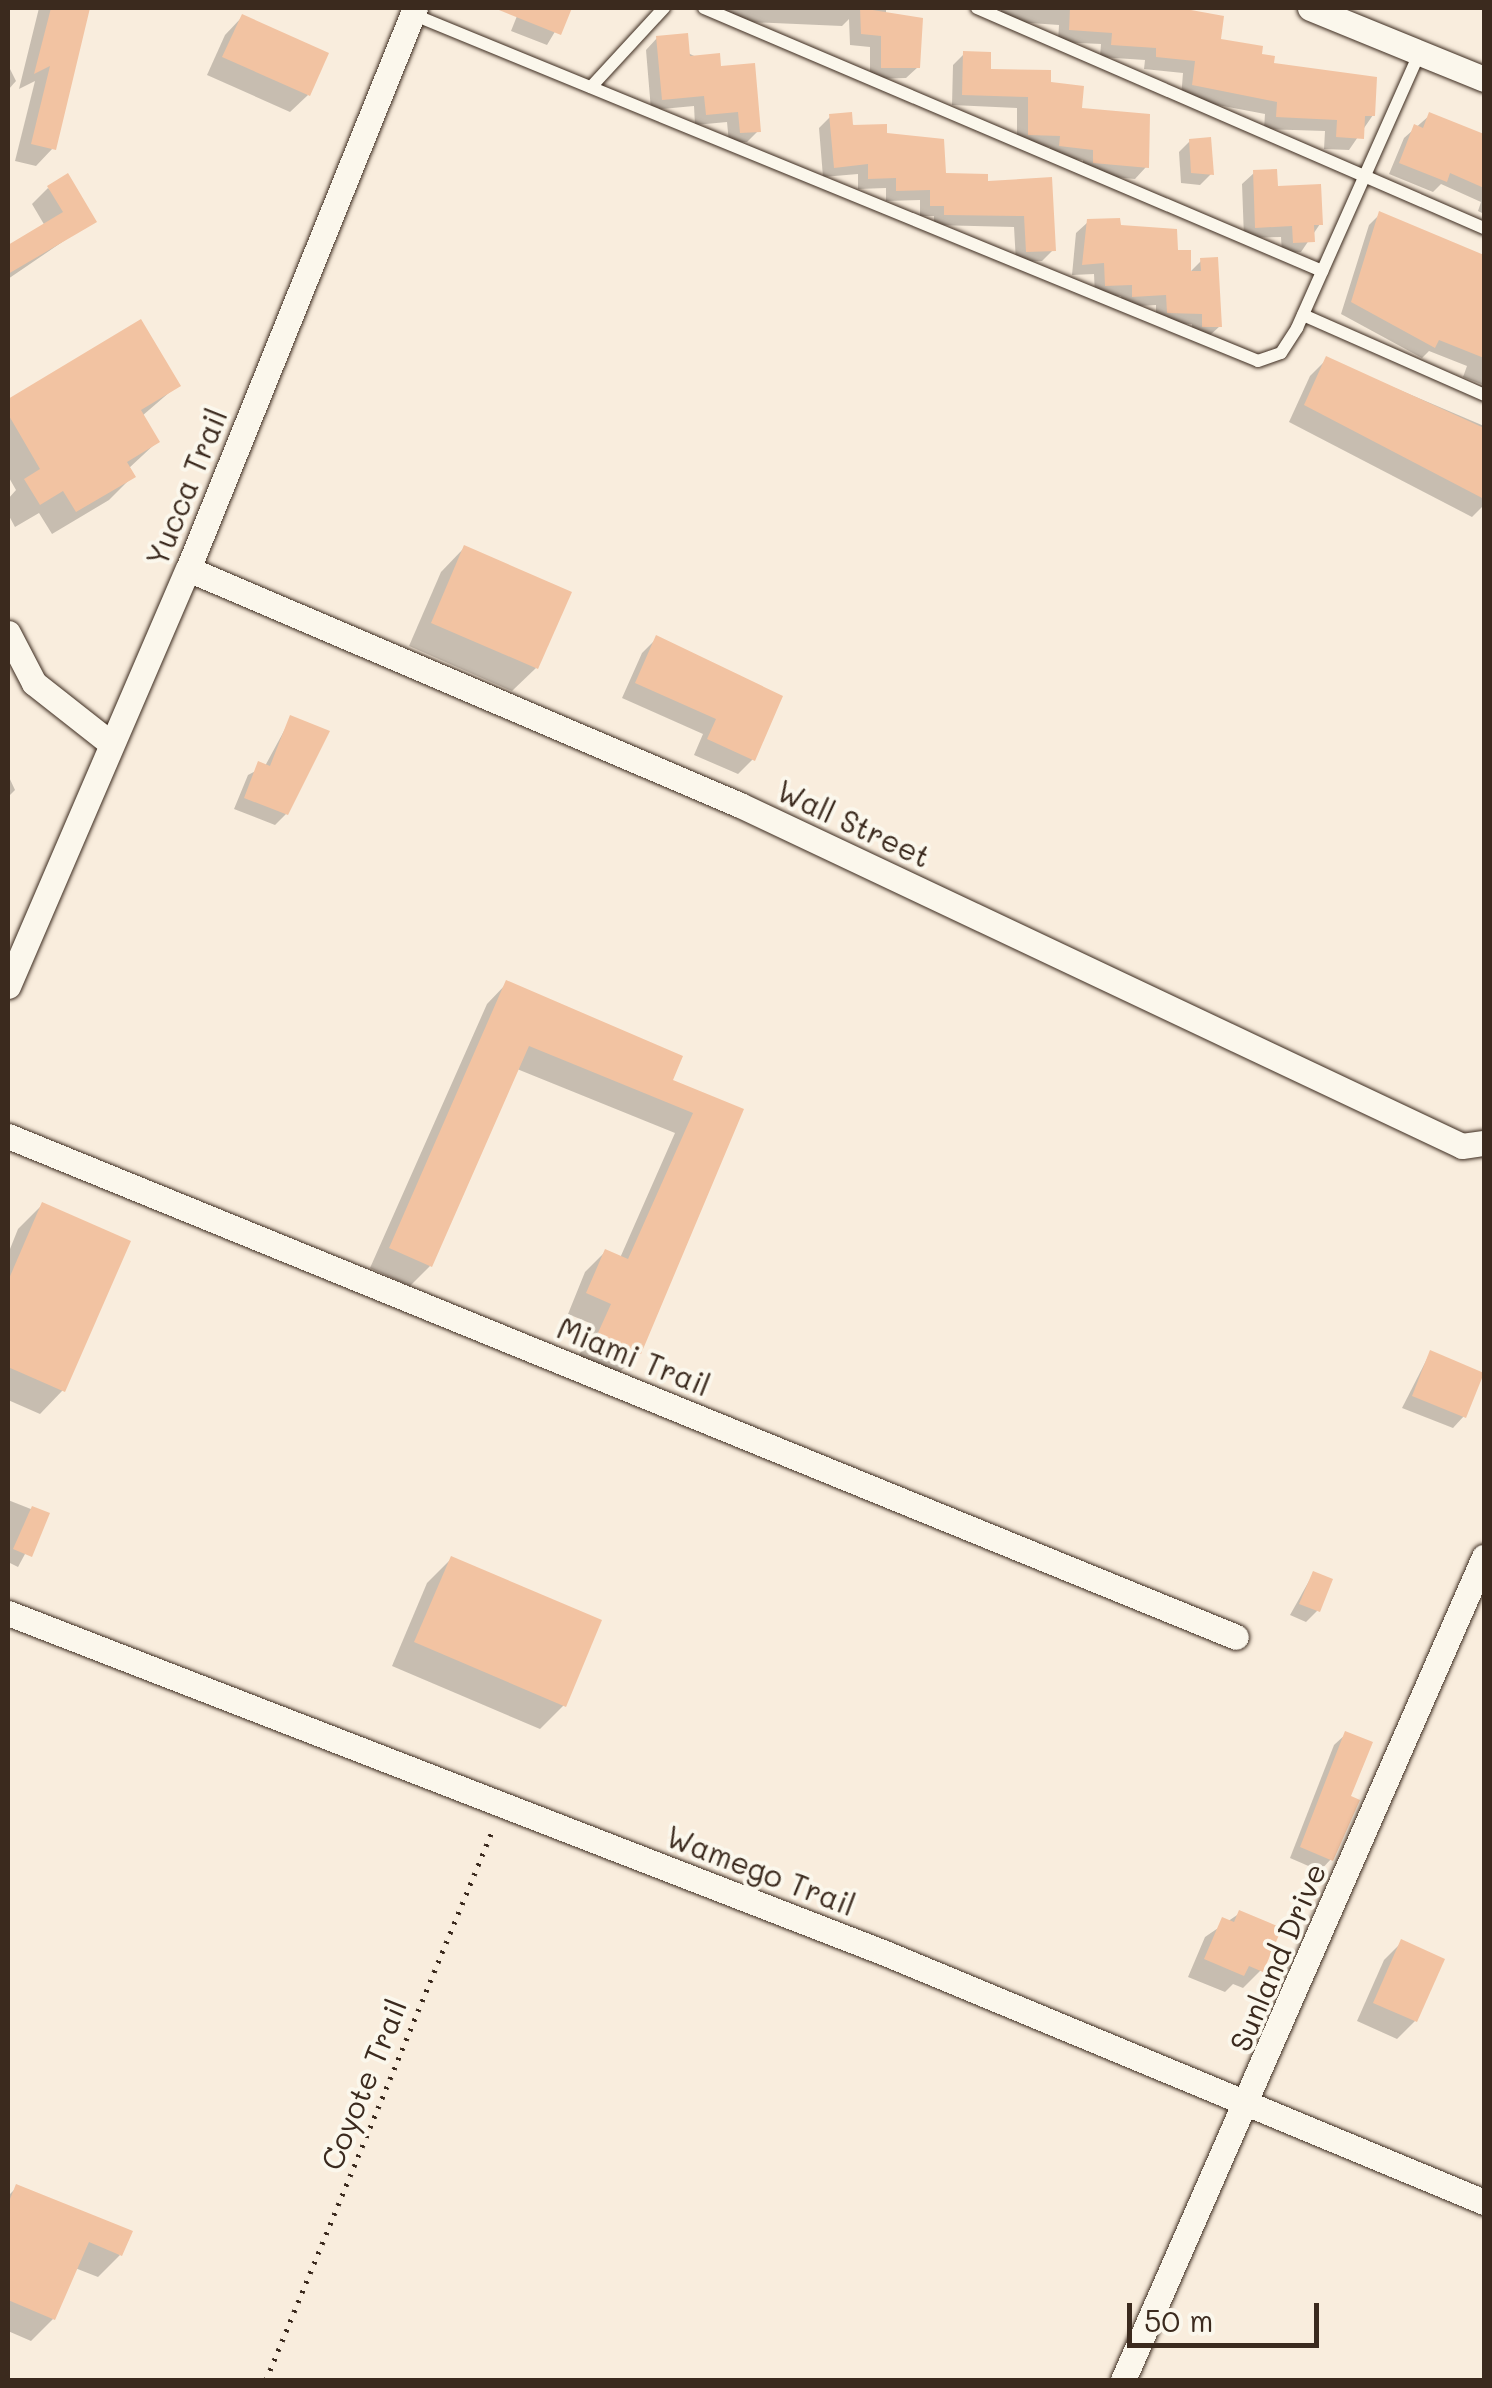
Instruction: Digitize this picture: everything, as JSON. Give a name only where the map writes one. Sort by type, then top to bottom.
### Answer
[{"type":"street","points":[[1310,8],[1484,79]]},
{"type":"street","name":"Yucca Trail","points":[[8,986],[109,742],[188,569],[414,10]]},
{"type":"street","name":"Wall Street","points":[[188,569],[740,806],[1462,1146],[1484,1143]]},
{"type":"street","points":[[8,633],[34,683],[109,742]]},
{"type":"street","name":"Miami Trail","points":[[8,1136],[1236,1637]]},
{"type":"street","name":"Sunland Drive","points":[[1124,2380],[1249,2103],[1484,1557]]},
{"type":"street","name":"Wamego Trail","points":[[8,1613],[503,1805],[1249,2103],[1484,2202]]},
{"type":"lane","points":[[591,87],[664,8]]},
{"type":"lane","points":[[704,8],[1322,272]]},
{"type":"lane","points":[[977,8],[1484,228]]},
{"type":"lane","points":[[414,10],[1258,362],[1281,352],[1303,316],[1420,52]]},
{"type":"lane","points":[[1303,316],[1484,394]]},
{"type":"path","name":"Coyote Trail","points":[[266,2380],[503,1805]]},
{"type":"building","points":[[51,8],[90,8],[56,150],[31,144],[50,66],[34,74]]},
{"type":"building","points":[[494,8],[572,8],[561,35]]},
{"type":"building","points":[[860,8],[923,18],[920,68],[881,68],[881,36],[861,34]]},
{"type":"building","points":[[1070,8],[1180,8],[1224,16],[1221,39],[1263,46],[1262,54],[1275,56],[1274,63],[1377,77],[1375,116],[1365,116],[1364,139],[1336,137],[1337,120],[1276,117],[1277,102],[1192,85],[1195,61],[1156,57],[1156,48],[1111,45],[1112,33],[1069,30]]},
{"type":"building","points":[[242,14],[329,53],[310,96],[222,57]]},
{"type":"building","points":[[688,33],[690,56],[720,53],[721,66],[755,63],[761,132],[740,133],[738,112],[706,115],[704,96],[662,100],[656,36]]},
{"type":"building","points":[[963,51],[991,52],[991,69],[1051,70],[1051,82],[1084,86],[1082,108],[1150,114],[1149,168],[1093,163],[1093,150],[1059,146],[1060,136],[1028,135],[1028,97],[962,95]]},
{"type":"building","points":[[852,112],[853,125],[887,124],[887,133],[944,139],[946,173],[988,174],[988,181],[1052,177],[1056,251],[1026,252],[1024,216],[944,215],[944,206],[930,206],[930,190],[896,191],[896,178],[868,179],[868,164],[834,168],[829,114]]},
{"type":"building","points":[[1429,112],[1484,134],[1484,188],[1450,173],[1447,182],[1399,163],[1414,124],[1423,128]]},
{"type":"building","points":[[1211,137],[1214,175],[1191,173],[1189,139]]},
{"type":"building","points":[[1277,169],[1278,186],[1321,184],[1323,225],[1314,225],[1315,242],[1293,243],[1292,226],[1255,228],[1253,170]]},
{"type":"building","points":[[68,173],[97,222],[8,274],[8,245],[63,212],[47,186]]},
{"type":"building","points":[[1379,211],[1484,255],[1484,358],[1439,340],[1435,348],[1351,302]]},
{"type":"building","points":[[1120,218],[1121,225],[1177,229],[1178,250],[1191,250],[1191,271],[1201,271],[1200,258],[1218,257],[1222,327],[1202,327],[1202,314],[1167,313],[1166,295],[1132,297],[1132,285],[1105,286],[1104,263],[1082,265],[1087,219]]},
{"type":"building","points":[[141,319],[181,386],[141,410],[160,442],[127,462],[136,477],[76,512],[63,491],[40,505],[24,479],[40,469],[8,414],[8,399]]},
{"type":"building","points":[[1326,356],[1484,428],[1484,499],[1304,405]]},
{"type":"building","points":[[464,545],[572,592],[538,669],[431,623]]},
{"type":"building","points":[[656,635],[783,696],[755,761],[707,739],[716,719],[635,683]]},
{"type":"building","points":[[290,715],[330,731],[288,815],[244,798],[258,761],[270,766]]},
{"type":"building","points":[[506,980],[683,1056],[673,1080],[744,1109],[641,1354],[597,1335],[611,1304],[586,1293],[605,1249],[628,1259],[693,1113],[529,1046],[432,1267],[389,1248]]},
{"type":"building","points":[[42,1202],[131,1241],[65,1392],[8,1367],[8,1281]]},
{"type":"building","points":[[1430,1350],[1484,1373],[1466,1418],[1412,1396]]},
{"type":"building","points":[[32,1506],[50,1513],[32,1557],[13,1549]]},
{"type":"building","points":[[451,1556],[602,1620],[566,1707],[414,1642]]},
{"type":"building","points":[[1313,1571],[1333,1579],[1320,1612],[1299,1604]]},
{"type":"building","points":[[1345,1731],[1373,1742],[1351,1796],[1360,1800],[1333,1861],[1300,1847]]},
{"type":"building","points":[[1239,1910],[1282,1928],[1263,1972],[1249,1966],[1244,1976],[1204,1959],[1222,1917],[1234,1922]]},
{"type":"building","points":[[1401,1939],[1445,1959],[1417,2022],[1373,2003]]},
{"type":"building","points":[[16,2184],[133,2231],[122,2256],[89,2242],[55,2320],[8,2300],[8,2204]]}]
